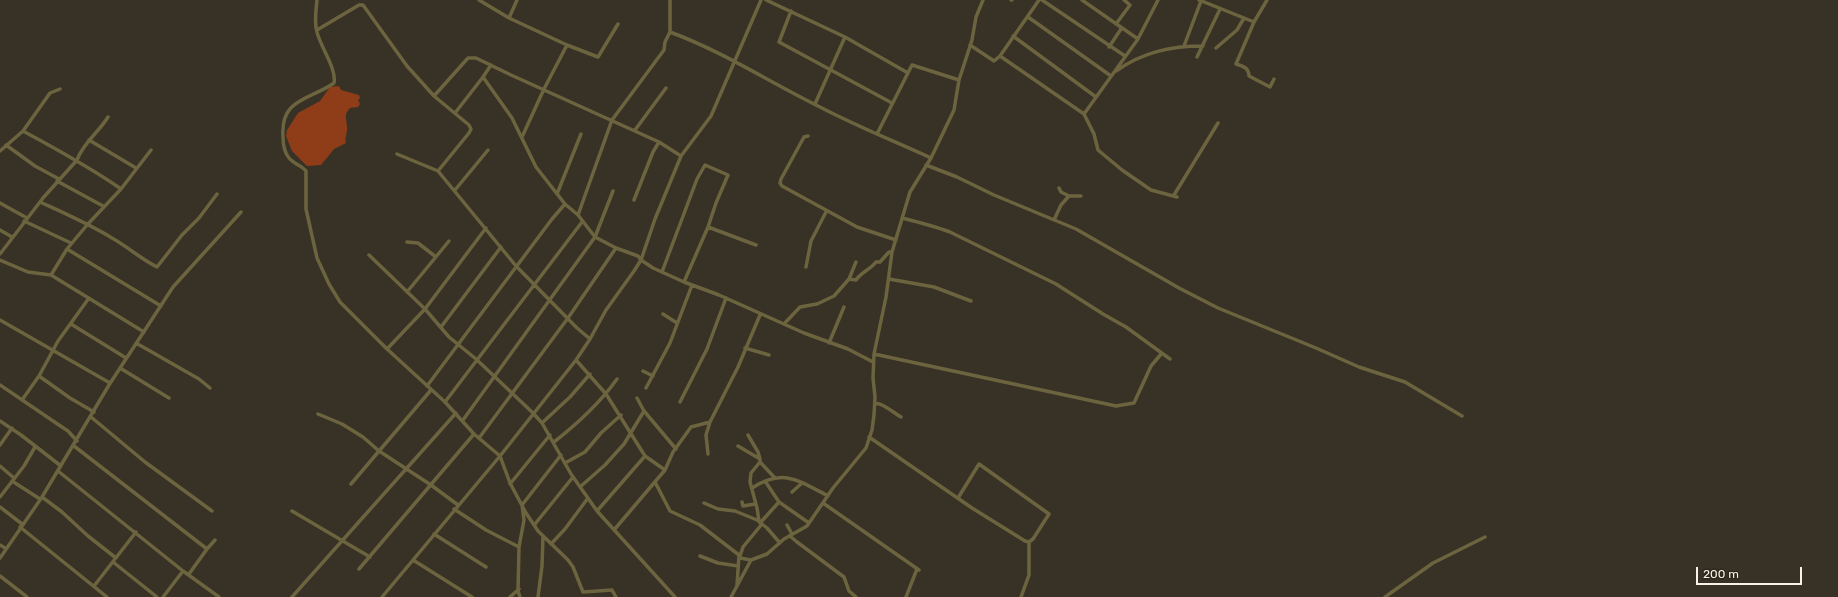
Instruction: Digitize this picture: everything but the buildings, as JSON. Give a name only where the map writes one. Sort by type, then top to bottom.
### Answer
[{"type":"street","points":[[317,0],[317,30],[334,75],[334,83],[296,102],[283,121],[283,143],[289,158],[306,171],[306,209],[317,258],[329,284],[340,302],[426,386],[445,402],[463,420],[474,434],[500,456],[510,484],[522,505],[543,536],[572,567],[583,592],[612,590],[616,597]]},
{"type":"street","points":[[479,0],[509,18],[567,45],[598,57],[618,24]]},
{"type":"street","points":[[509,18],[517,0]]},
{"type":"street","points":[[578,215],[612,120],[664,50],[665,42],[670,32],[670,0]]},
{"type":"street","points":[[382,597],[454,509],[500,456],[576,360],[590,339],[606,310],[641,260],[655,219],[681,156],[711,116],[761,0]]},
{"type":"street","points":[[766,0],[845,37],[908,73]]},
{"type":"street","points":[[655,482],[670,511],[700,525],[734,550],[740,557],[751,560],[764,555],[780,542],[802,530],[809,523],[828,496],[866,448],[872,430],[874,402],[872,378],[874,354],[889,278],[892,252],[910,192],[926,165],[932,158],[954,110],[959,80],[970,45],[976,16],[983,0]]},
{"type":"street","points":[[970,45],[994,62],[1041,0],[1125,56]]},
{"type":"street","points":[[1082,0],[1121,29],[1138,39]]},
{"type":"street","points":[[1116,24],[1130,5],[1124,0]]},
{"type":"street","points":[[1084,114],[1138,39],[1158,0]]},
{"type":"street","points":[[1267,0],[1254,22],[1236,64],[1246,68],[1249,72],[1249,76],[1270,87],[1274,79]]},
{"type":"street","points":[[1184,46],[1200,1],[1254,22]]},
{"type":"street","points":[[317,30],[359,5],[363,5],[366,7],[388,42],[407,66],[434,96],[469,125],[469,133],[438,171]]},
{"type":"street","points":[[1197,57],[1220,8]]},
{"type":"street","points":[[791,11],[779,42],[892,103]]},
{"type":"street","points":[[1028,18],[1112,75]]},
{"type":"street","points":[[1216,48],[1237,30],[1244,18]]},
{"type":"street","points":[[1110,47],[1121,29]]},
{"type":"street","points":[[670,32],[697,42],[734,60],[814,104],[932,158]]},
{"type":"street","points":[[1013,36],[1096,97]]},
{"type":"street","points":[[814,104],[845,37]]},
{"type":"street","points":[[522,137],[544,89],[567,45]]},
{"type":"street","points":[[1112,75],[1129,62],[1152,53],[1168,48],[1203,46]]},
{"type":"street","points":[[1000,56],[1084,114],[1094,134],[1098,150],[1122,170],[1151,190],[1176,196],[1218,123]]},
{"type":"street","points":[[434,96],[468,58],[476,58],[635,130],[659,142],[681,156]]},
{"type":"street","points":[[455,112],[491,65]]},
{"type":"street","points":[[877,134],[912,65],[959,80]]},
{"type":"street","points":[[483,77],[512,118],[536,167],[565,204],[578,215],[595,237],[616,248],[638,256],[641,260],[662,272],[684,282],[726,298],[760,315],[829,343],[848,349],[873,362]]},
{"type":"street","points":[[635,130],[666,88]]},
{"type":"street","points":[[0,151],[23,131],[50,93],[60,89]]},
{"type":"street","points":[[0,254],[58,180],[77,160],[79,154],[103,125],[108,116]]},
{"type":"street","points":[[23,131],[65,155],[77,160],[121,189]]},
{"type":"street","points":[[557,194],[581,134]]},
{"type":"street","points":[[808,136],[804,137],[780,183],[782,186],[826,212],[857,227],[896,240]]},
{"type":"street","points":[[90,140],[136,168]]},
{"type":"street","points":[[634,200],[653,152],[659,142]]},
{"type":"street","points":[[6,145],[34,166],[103,206]]},
{"type":"street","points":[[51,276],[67,248],[103,206],[121,189],[151,150]]},
{"type":"street","points":[[454,190],[488,150]]},
{"type":"street","points":[[397,154],[438,171],[516,266],[590,339]]},
{"type":"street","points":[[662,272],[697,179],[705,165],[728,175],[708,227],[684,282]]},
{"type":"street","points":[[926,165],[1076,229],[1179,288],[1218,308],[1359,367],[1405,382],[1462,416]]},
{"type":"street","points":[[1059,188],[1061,192],[1069,196],[1081,196]]},
{"type":"street","points":[[463,420],[495,378],[595,237],[613,191]]},
{"type":"street","points":[[40,202],[113,238],[141,259],[157,267],[182,235],[199,218],[217,194]]},
{"type":"street","points":[[1054,220],[1061,205],[1069,196]]},
{"type":"street","points":[[0,203],[26,220],[71,243]]},
{"type":"street","points":[[426,386],[516,266],[565,204]]},
{"type":"street","points":[[0,558],[5,548],[41,498],[77,441],[110,383],[173,287],[241,212]]},
{"type":"street","points":[[806,267],[812,241],[826,212]]},
{"type":"street","points":[[902,218],[928,226],[934,226],[950,232],[1056,284],[1086,304],[1126,327],[1170,359]]},
{"type":"street","points":[[445,402],[533,284],[582,222]]},
{"type":"street","points":[[708,227],[756,245]]},
{"type":"street","points":[[388,349],[425,309],[486,228]]},
{"type":"street","points":[[0,230],[12,237]]},
{"type":"street","points":[[407,292],[449,241]]},
{"type":"street","points":[[407,242],[418,243],[436,257]]},
{"type":"street","points":[[441,327],[501,246]]},
{"type":"street","points":[[67,248],[161,306]]},
{"type":"street","points":[[479,438],[568,318],[616,248]]},
{"type":"street","points":[[849,279],[856,280],[860,274],[872,267],[876,262],[880,262],[889,252],[892,252]]},
{"type":"street","points":[[369,255],[425,309],[458,344],[476,359],[542,423],[573,477],[588,498],[614,530],[675,597]]},
{"type":"street","points":[[0,260],[28,272],[51,276],[144,332]]},
{"type":"street","points":[[784,324],[800,307],[816,304],[834,296],[849,279],[856,262]]},
{"type":"street","points":[[889,278],[934,287],[971,300]]},
{"type":"street","points":[[646,388],[670,344],[692,285]]},
{"type":"street","points":[[22,400],[39,376],[58,341],[89,298]]},
{"type":"street","points":[[680,402],[707,348],[726,298]]},
{"type":"street","points":[[829,343],[844,306]]},
{"type":"street","points":[[663,314],[677,323]]},
{"type":"street","points":[[708,454],[706,435],[710,422],[717,411],[760,315]]},
{"type":"street","points":[[0,320],[110,383]]},
{"type":"street","points":[[71,324],[126,358]]},
{"type":"street","points":[[136,343],[210,388]]},
{"type":"street","points":[[745,348],[769,355]]},
{"type":"street","points":[[874,354],[1116,406],[1134,403],[1151,366],[1162,353]]},
{"type":"street","points":[[576,360],[590,374],[606,394],[632,432],[645,456],[665,470]]},
{"type":"street","points":[[120,368],[169,398]]},
{"type":"street","points":[[643,371],[653,376]]},
{"type":"street","points":[[542,423],[570,397],[590,374]]},
{"type":"street","points":[[39,376],[70,398],[94,412]]},
{"type":"street","points":[[554,442],[569,430],[606,394],[617,379]]},
{"type":"street","points":[[0,385],[68,432],[77,441]]},
{"type":"street","points":[[351,484],[431,390]]},
{"type":"street","points":[[637,398],[644,411],[676,448]]},
{"type":"street","points":[[874,402],[883,404],[889,410],[901,417]]},
{"type":"street","points":[[580,487],[605,465],[624,444],[644,411]]},
{"type":"street","points":[[292,597],[456,413]]},
{"type":"street","points":[[318,414],[342,424],[363,437],[379,451],[431,485],[458,505]]},
{"type":"street","points":[[565,463],[585,452],[601,433],[621,415]]},
{"type":"street","points":[[91,417],[145,462],[212,510]]},
{"type":"street","points":[[0,421],[12,428],[61,466]]},
{"type":"street","points":[[614,530],[665,470],[676,448],[692,426],[710,422]]},
{"type":"street","points":[[0,444],[12,428]]},
{"type":"street","points":[[359,569],[474,434]]},
{"type":"street","points":[[510,484],[550,435]]},
{"type":"street","points":[[748,435],[758,452],[760,461],[751,473],[750,482],[760,523]]},
{"type":"street","points":[[869,437],[925,477],[1002,528],[1029,542]]},
{"type":"street","points":[[74,446],[207,549]]},
{"type":"street","points":[[738,446],[760,461],[775,478]]},
{"type":"street","points":[[0,497],[36,447]]},
{"type":"street","points":[[520,597],[519,547],[524,520],[522,505],[560,455]]},
{"type":"street","points":[[598,511],[645,456]]},
{"type":"street","points":[[958,498],[979,464],[1049,514],[1033,539],[1029,542],[1029,575],[1021,597]]},
{"type":"street","points":[[0,466],[13,479],[62,512],[88,536],[116,558]]},
{"type":"street","points":[[58,471],[183,571],[219,597]]},
{"type":"street","points":[[535,524],[573,477]]},
{"type":"street","points":[[752,488],[768,479],[790,478],[828,496]]},
{"type":"street","points":[[765,481],[779,502],[809,523]]},
{"type":"street","points":[[792,492],[801,484]]},
{"type":"street","points":[[551,544],[565,529],[588,498]]},
{"type":"street","points":[[742,502],[743,506],[755,504]]},
{"type":"street","points":[[737,586],[738,566],[743,547],[760,523],[779,502]]},
{"type":"street","points":[[704,503],[718,509],[734,511],[760,523],[780,542]]},
{"type":"street","points":[[823,503],[918,570],[906,597]]},
{"type":"street","points":[[0,507],[107,597]]},
{"type":"street","points":[[454,509],[486,530],[519,547]]},
{"type":"street","points":[[292,511],[370,557]]},
{"type":"street","points":[[787,525],[796,542],[844,577],[849,591],[856,597]]},
{"type":"street","points":[[94,586],[136,532]]},
{"type":"street","points":[[434,534],[486,567]]},
{"type":"street","points":[[538,597],[542,566],[543,536]]},
{"type":"street","points":[[1385,597],[1433,563],[1485,537]]},
{"type":"street","points":[[189,574],[215,540]]},
{"type":"street","points":[[0,545],[5,548]]},
{"type":"street","points":[[700,556],[718,563],[738,566]]},
{"type":"street","points":[[413,560],[472,597]]},
{"type":"street","points":[[731,597],[751,560]]},
{"type":"street","points":[[113,562],[157,597]]},
{"type":"street","points":[[163,597],[183,571]]},
{"type":"street","points":[[0,576],[27,597]]},
{"type":"street","points":[[510,597],[519,589]]},
{"type":"shaded area","points":[[339,86],[341,90],[359,95],[360,98],[358,100],[360,104],[358,107],[350,108],[347,113],[346,143],[334,149],[321,165],[307,166],[292,151],[286,136],[287,130],[298,113],[320,101],[330,87]]}]
